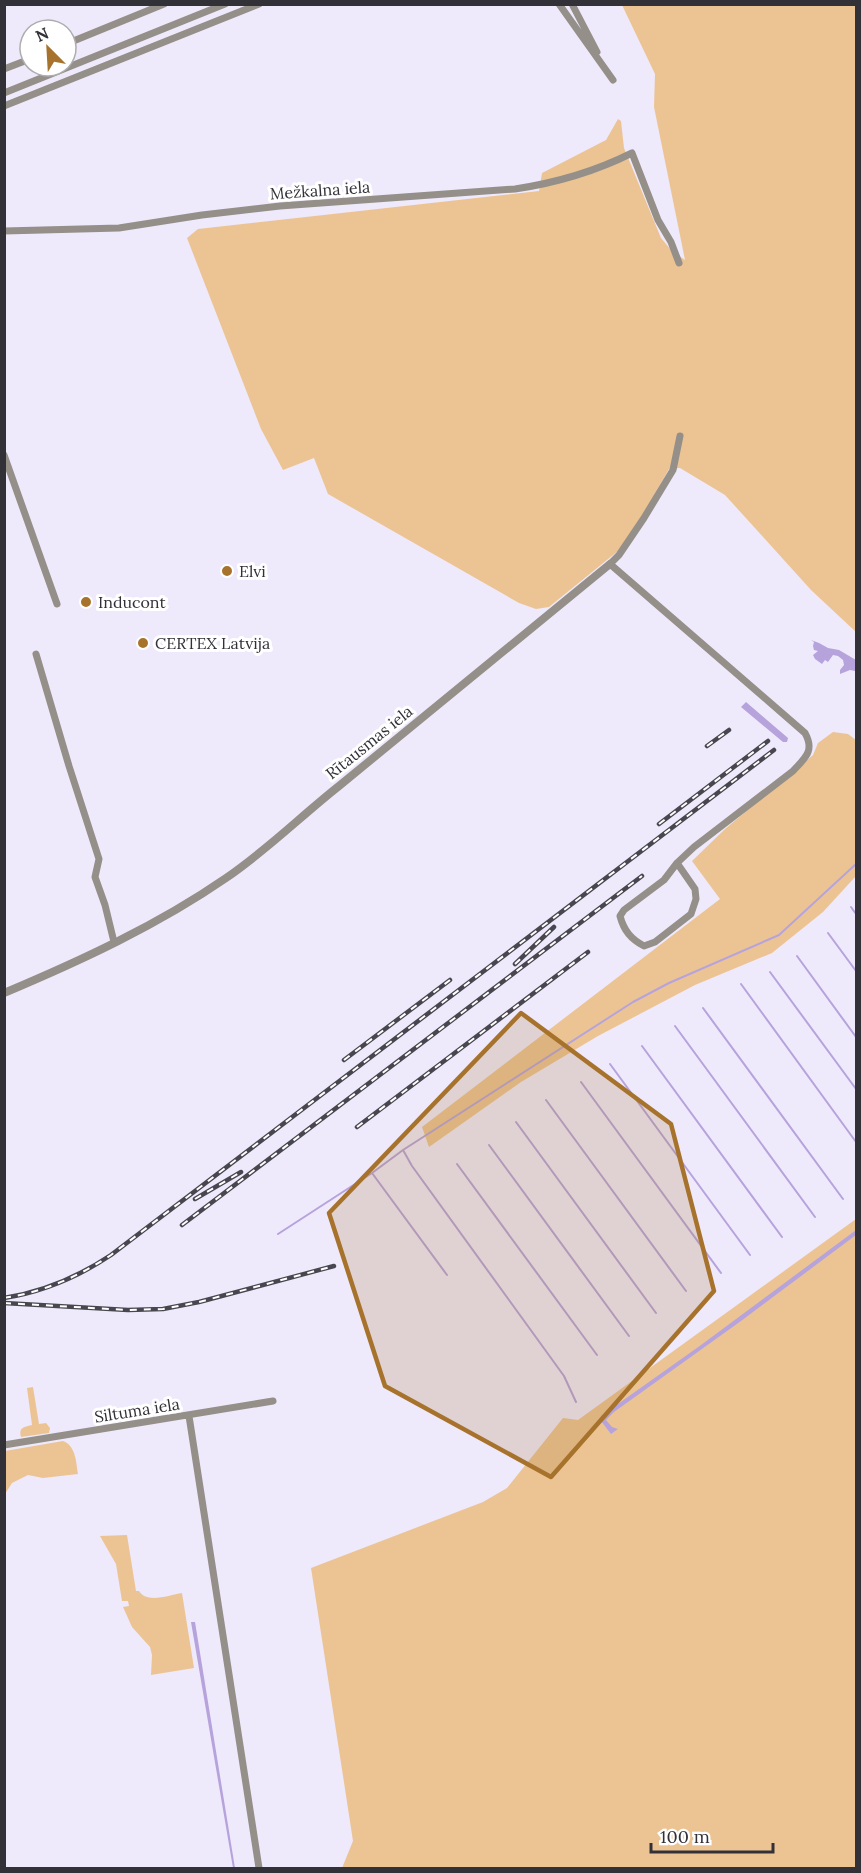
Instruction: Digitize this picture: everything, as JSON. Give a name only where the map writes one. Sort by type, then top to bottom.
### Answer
[{"type":"street","points":[[78,39],[164,4]]},
{"type":"street","points":[[4,93],[225,4]]},
{"type":"street","points":[[4,106],[259,4]]},
{"type":"street","points":[[559,4],[613,80],[572,4]]},
{"type":"street","points":[[4,69],[18,63]]},
{"type":"street","name":"Mežkalna iela","points":[[4,231],[119,228],[280,206],[515,189],[584,173],[632,153],[658,220],[671,242],[678,263]]},
{"type":"street","name":"Rītausmas iela","points":[[4,993],[61,969],[114,942],[196,898],[237,870],[610,564],[619,555],[674,470],[680,436]]},
{"type":"street","points":[[4,455],[57,604]]},
{"type":"street","points":[[610,564],[805,733],[810,742],[807,756],[792,771],[694,847],[676,863],[664,880],[624,910],[620,916],[623,927],[632,939],[644,946],[655,942],[691,914],[696,899],[695,889],[676,863]]},
{"type":"street","points":[[36,654],[99,859],[95,876],[114,942]]},
{"type":"street","name":"Siltuma iela","points":[[4,1445],[273,1401]]},
{"type":"street","points":[[189,1416],[259,1869]]},
{"type":"highlighted area","points":[[521,1013],[671,1124],[714,1291],[551,1477],[385,1386],[329,1213]]},
{"type":"shaded area","points":[[622,5],[856,5],[856,632],[811,590],[725,495],[680,468],[669,469],[644,513],[618,551],[549,607],[536,609],[519,603],[328,494],[314,458],[283,470],[261,429],[187,238],[198,229],[539,191],[542,173],[606,140],[618,119],[621,121],[624,148],[661,238],[672,251],[685,260],[654,107],[655,74]]},
{"type":"shaded area","points":[[811,640],[828,648],[839,650],[856,660],[855,671],[850,670],[840,674],[844,665],[843,660],[838,656],[833,655],[828,662],[825,660],[822,664],[813,655],[818,651],[814,650],[814,642]]},
{"type":"shaded area","points":[[746,702],[788,738],[787,742],[783,742],[741,707]]},
{"type":"shaded area","points":[[833,732],[848,734],[856,740],[856,876],[823,912],[772,953],[695,985],[598,1036],[521,1082],[429,1147],[422,1127],[720,899],[692,861],[725,829],[813,755],[818,743]]},
{"type":"shaded area","points":[[856,1219],[856,1868],[342,1868],[353,1841],[311,1568],[483,1502],[507,1488],[563,1418],[578,1420]]},
{"type":"shaded area","points":[[856,1230],[856,1235],[614,1412],[606,1420],[612,1427],[618,1429],[611,1434],[601,1421],[601,1416]]},
{"type":"shaded area","points":[[33,1387],[39,1424],[46,1423],[50,1428],[49,1433],[21,1437],[21,1429],[32,1425],[27,1388]]},
{"type":"shaded area","points":[[63,1441],[73,1450],[78,1474],[43,1478],[28,1475],[12,1483],[5,1494],[5,1451]]},
{"type":"shaded area","points":[[127,1535],[136,1591],[153,1598],[182,1593],[194,1668],[151,1675],[150,1647],[132,1627],[123,1607],[129,1606],[128,1601],[122,1601],[116,1564],[100,1536]]},
{"type":"shaded area","points":[[191,1622],[195,1622],[235,1868],[233,1868]]},
{"type":"waterway","points":[[278,1234],[403,1150],[633,1002],[669,983],[779,935],[856,864]]},
{"type":"waterway","points":[[851,907],[856,914]]},
{"type":"waterway","points":[[828,933],[856,971]]},
{"type":"waterway","points":[[797,956],[856,1037]]},
{"type":"waterway","points":[[770,972],[856,1089]]},
{"type":"waterway","points":[[741,984],[856,1142]]},
{"type":"waterway","points":[[703,1008],[843,1199]]},
{"type":"waterway","points":[[675,1026],[815,1217]]},
{"type":"waterway","points":[[642,1046],[782,1237]]},
{"type":"waterway","points":[[610,1064],[750,1255]]},
{"type":"waterway","points":[[581,1082],[721,1273]]},
{"type":"waterway","points":[[546,1100],[686,1291]]},
{"type":"waterway","points":[[516,1122],[656,1313]]},
{"type":"waterway","points":[[489,1145],[629,1336]]},
{"type":"waterway","points":[[403,1150],[412,1166],[564,1376],[576,1402]]},
{"type":"waterway","points":[[457,1164],[597,1355]]},
{"type":"waterway","points":[[372,1173],[447,1275]]},
{"type":"railway","points":[[707,746],[729,730]]},
{"type":"railway","points":[[659,824],[768,741]]},
{"type":"railway","points":[[4,1298],[60,1283],[111,1255],[774,750]]},
{"type":"railway","points":[[182,1225],[642,876]]},
{"type":"railway","points":[[515,964],[554,927]]},
{"type":"railway","points":[[357,1127],[588,952]]},
{"type":"railway","points":[[344,1060],[450,980]]},
{"type":"railway","points":[[195,1199],[241,1172]]},
{"type":"railway","points":[[4,1303],[128,1310],[163,1309],[199,1302],[334,1266]]},
{"type":"place","name":"Elvi","points":[[227,571]]},
{"type":"place","name":"Inducont","points":[[86,602]]},
{"type":"place","name":"CERTEX Latvija","points":[[143,643]]}]
